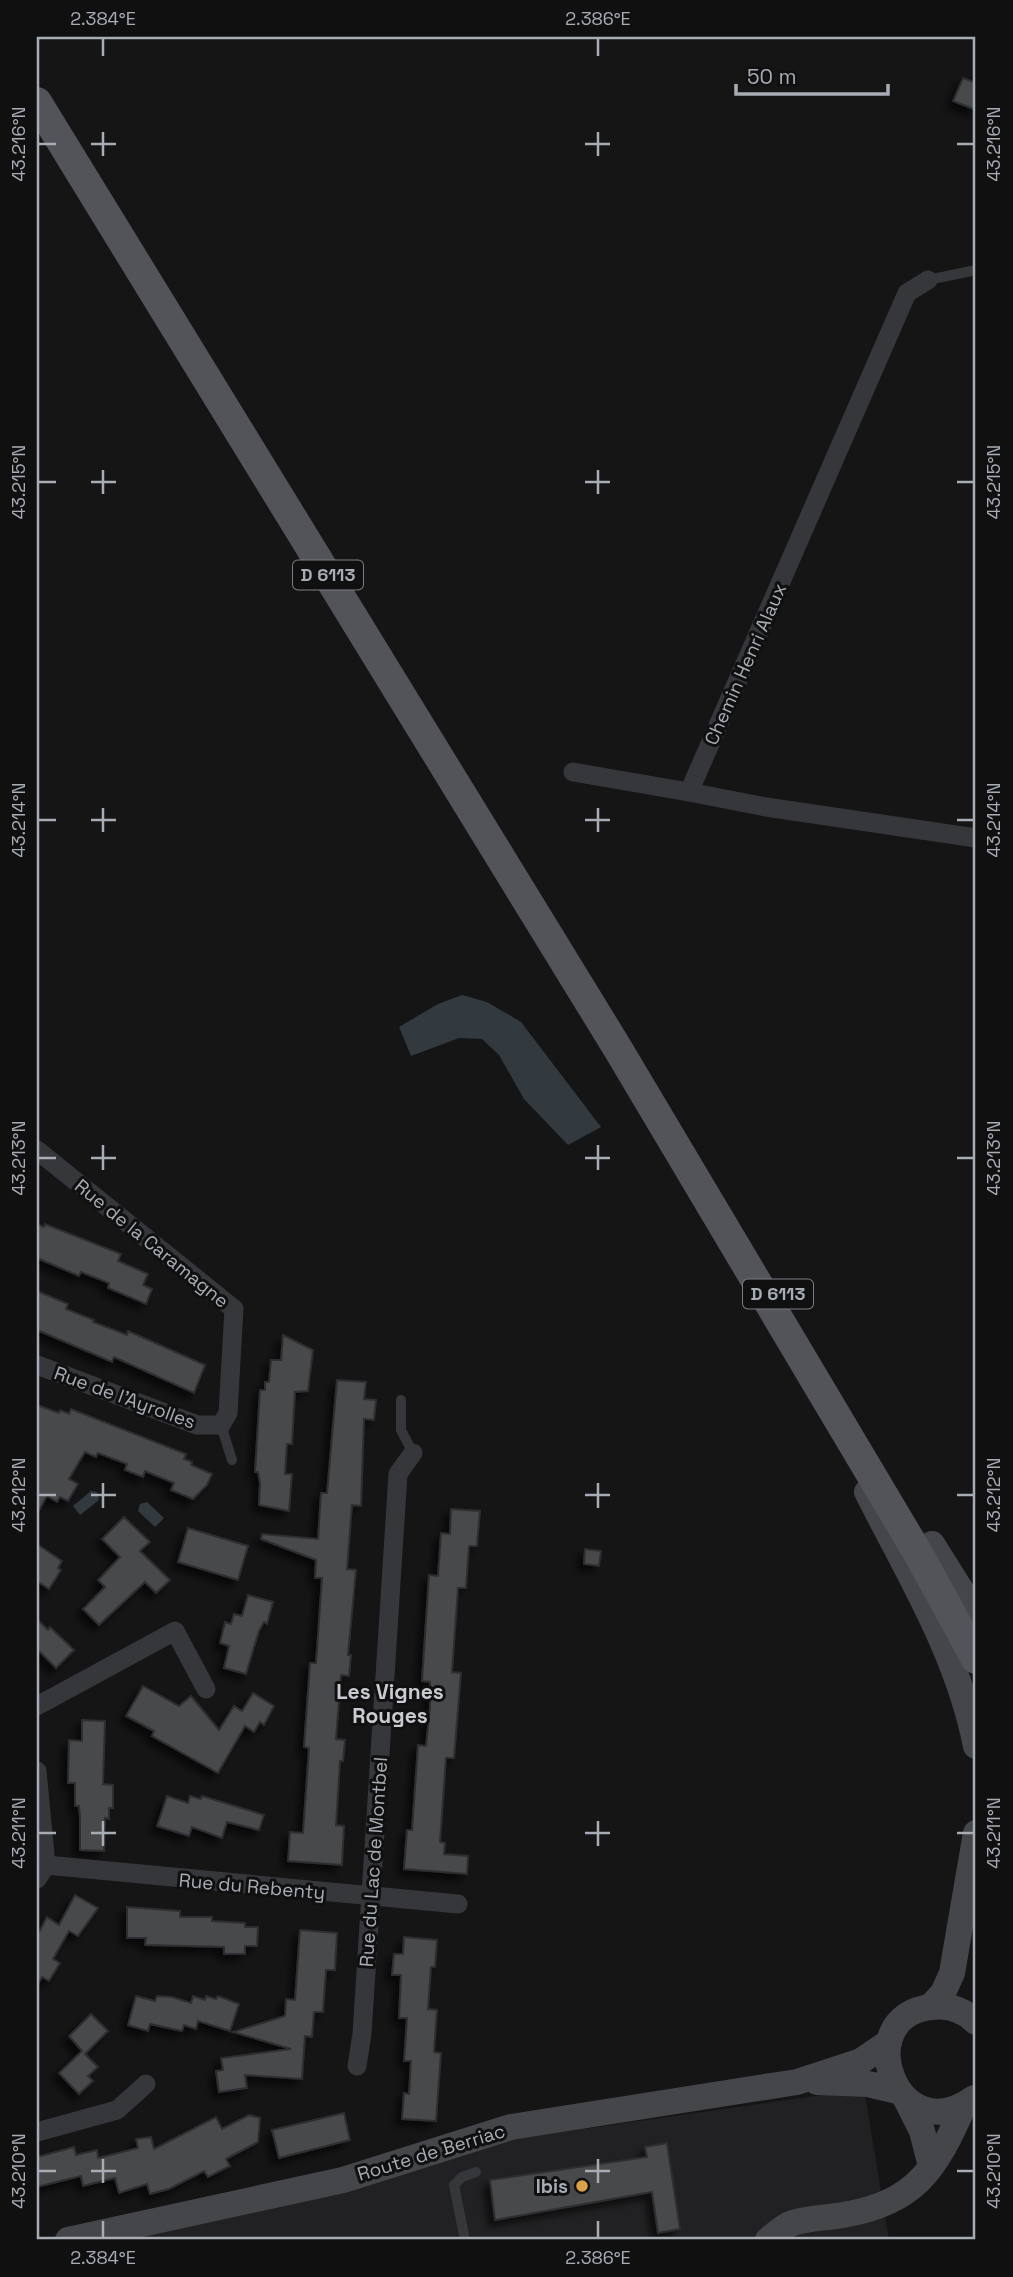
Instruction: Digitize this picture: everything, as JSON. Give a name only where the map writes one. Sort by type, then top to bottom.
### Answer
[{"type":"main road","name":"D 6113","points":[[37,102],[618,1049],[782,1329],[919,1555],[976,1659]]},
{"type":"main road","name":"D 6113","points":[[618,1049],[807,1338],[932,1544],[976,1626]]},
{"type":"main road","points":[[782,1329],[944,1642],[968,1705],[976,1746]]},
{"type":"main road","points":[[932,1544],[976,1614]]},
{"type":"main road","points":[[930,2007],[943,1993],[952,1973],[976,1833]]},
{"type":"main road","points":[[930,2007],[958,2009],[976,2022]]},
{"type":"main road","name":"Route de Berriac","points":[[68,2240],[343,2180],[511,2127],[797,2082],[861,2061],[889,2042],[904,2019],[930,2007]]},
{"type":"main road","points":[[889,2042],[887,2059],[890,2076],[922,2131],[931,2166]]},
{"type":"main road","name":"Route de Berriac","points":[[797,2082],[868,2084],[902,2095],[934,2110],[970,2100]]},
{"type":"main road","points":[[768,2240],[790,2224],[872,2210],[922,2182],[970,2100]]},
{"type":"street","name":"Chemin Henri Alaux","points":[[689,792],[907,293],[928,280]]},
{"type":"street","points":[[573,772],[766,807],[976,838]]},
{"type":"street","name":"Rue de la Caramagne","points":[[37,1150],[234,1309]]},
{"type":"street","name":"Rue de l'Ayrolles","points":[[37,1365],[197,1425],[221,1425],[228,1413],[234,1309]]},
{"type":"street","name":"Rue du Lac de Montbel","points":[[357,2066],[362,2034],[398,1474],[413,1452]]},
{"type":"street","points":[[37,1706],[175,1631],[206,1689]]},
{"type":"street","points":[[37,1771],[41,1872]]},
{"type":"street","name":"Rue du Rebenty","points":[[41,1872],[458,1904]]},
{"type":"street","points":[[37,2132],[117,2110],[146,2084]]},
{"type":"lane","points":[[928,280],[976,270]]},
{"type":"lane","points":[[401,1399],[401,1430],[413,1452]]},
{"type":"lane","points":[[221,1425],[232,1460]]},
{"type":"lane","points":[[465,2240],[454,2185],[462,2177],[476,2172]]},
{"type":"shaded area","points":[[462,995],[487,1002],[521,1022],[601,1127],[568,1145],[524,1099],[499,1055],[482,1039],[459,1038],[411,1056],[399,1027],[438,1004]]},
{"type":"shaded area","points":[[91,1491],[97,1492],[99,1500],[80,1515],[73,1506]]},
{"type":"shaded area","points":[[147,1502],[164,1518],[155,1527],[138,1511],[140,1504]]},
{"type":"shaded area","points":[[864,2089],[889,2240],[116,2240],[465,2146]]},
{"type":"building","points":[[963,78],[976,83],[976,110],[953,101]]},
{"type":"building","points":[[37,1224],[44,1227],[45,1224],[121,1254],[118,1261],[148,1274],[143,1285],[152,1289],[146,1304],[108,1288],[109,1283],[81,1272],[79,1276],[37,1258]]},
{"type":"building","points":[[37,1291],[68,1304],[66,1309],[94,1320],[93,1322],[127,1335],[128,1331],[205,1365],[194,1393],[114,1357],[112,1362],[37,1330]]},
{"type":"building","points":[[283,1335],[313,1350],[308,1391],[295,1392],[292,1444],[287,1444],[285,1474],[292,1474],[289,1511],[259,1505],[260,1483],[258,1472],[255,1472],[260,1390],[265,1390],[265,1382],[269,1382],[271,1360],[281,1360]]},
{"type":"building","points":[[337,1380],[366,1382],[364,1399],[376,1400],[374,1420],[364,1419],[361,1506],[352,1505],[347,1569],[356,1570],[348,1655],[351,1655],[349,1676],[341,1675],[336,1739],[345,1740],[343,1761],[340,1761],[336,1825],[344,1826],[342,1865],[288,1861],[290,1832],[303,1833],[309,1748],[304,1747],[310,1663],[316,1663],[322,1578],[315,1578],[316,1560],[261,1539],[262,1534],[318,1539],[321,1493],[327,1493]]},
{"type":"building","points":[[37,1405],[59,1413],[60,1410],[69,1414],[71,1409],[186,1454],[184,1459],[192,1462],[191,1465],[212,1474],[207,1485],[193,1499],[171,1490],[174,1483],[145,1471],[143,1477],[125,1470],[127,1464],[98,1453],[96,1457],[85,1452],[69,1479],[78,1484],[68,1501],[60,1497],[57,1502],[47,1496],[37,1514]]},
{"type":"building","points":[[451,1509],[480,1511],[477,1546],[469,1546],[466,1588],[458,1588],[452,1672],[461,1673],[454,1758],[446,1758],[440,1842],[445,1843],[444,1854],[468,1856],[467,1874],[404,1869],[407,1830],[412,1830],[418,1745],[426,1746],[430,1707],[430,1682],[422,1681],[429,1575],[438,1576],[441,1533],[450,1534]]},
{"type":"building","points":[[124,1517],[150,1542],[140,1551],[170,1580],[156,1593],[145,1582],[99,1625],[83,1609],[105,1587],[98,1580],[120,1557],[102,1539]]},
{"type":"building","points":[[188,1528],[248,1546],[238,1580],[178,1562]]},
{"type":"building","points":[[37,1544],[62,1561],[58,1568],[61,1570],[49,1589],[37,1581]]},
{"type":"building","points":[[585,1549],[601,1551],[599,1566],[584,1564]]},
{"type":"building","points":[[248,1595],[273,1602],[267,1624],[264,1622],[259,1631],[246,1674],[224,1668],[229,1646],[220,1643],[225,1622],[231,1624],[234,1614],[242,1616]]},
{"type":"building","points":[[37,1619],[48,1630],[50,1627],[74,1650],[56,1668],[37,1649]]},
{"type":"building","points":[[143,1686],[179,1706],[191,1696],[219,1730],[234,1706],[242,1711],[253,1693],[274,1706],[264,1725],[260,1722],[254,1732],[245,1726],[218,1773],[152,1736],[154,1731],[126,1716]]},
{"type":"building","points":[[82,1720],[105,1721],[103,1784],[113,1785],[113,1808],[109,1808],[109,1819],[105,1818],[104,1851],[80,1850],[80,1817],[79,1806],[75,1806],[75,1783],[68,1783],[69,1740],[82,1741]]},
{"type":"building","points":[[167,1796],[188,1803],[190,1796],[201,1799],[202,1796],[264,1815],[259,1830],[227,1822],[222,1838],[192,1827],[189,1836],[157,1826]]},
{"type":"building","points":[[75,1895],[98,1908],[78,1936],[69,1931],[53,1959],[60,1963],[49,1981],[42,1977],[37,1986],[37,1936],[47,1917],[59,1925]]},
{"type":"building","points":[[127,1907],[180,1911],[180,1917],[212,1917],[212,1921],[245,1923],[245,1927],[258,1927],[257,1946],[245,1946],[245,1954],[224,1954],[224,1947],[145,1945],[146,1938],[127,1938]]},
{"type":"building","points":[[300,1930],[337,1933],[335,1970],[326,1970],[323,2012],[314,2012],[312,2037],[305,2036],[302,2079],[245,2075],[247,2088],[219,2092],[216,2071],[223,2070],[221,2058],[291,2049],[233,2032],[285,2016],[286,1999],[295,2000]]},
{"type":"building","points":[[404,1937],[437,1940],[435,1967],[431,1967],[428,2009],[437,2010],[434,2052],[441,2053],[436,2121],[402,2119],[404,2093],[409,2094],[411,2061],[404,2061],[407,2018],[399,2018],[401,1975],[392,1975],[394,1954],[403,1954]]},
{"type":"building","points":[[136,1996],[155,2001],[157,1996],[172,1997],[191,2003],[193,1996],[205,2000],[206,1996],[216,1999],[218,1996],[239,2004],[230,2031],[198,2021],[196,2029],[184,2025],[182,2031],[150,2024],[148,2031],[128,2025]]},
{"type":"building","points":[[91,2014],[108,2031],[85,2054],[98,2067],[88,2076],[93,2081],[79,2094],[59,2073],[82,2051],[69,2036]]},
{"type":"building","points":[[344,2113],[350,2140],[279,2158],[272,2130]]},
{"type":"building","points":[[249,2115],[260,2118],[258,2142],[226,2159],[230,2166],[208,2177],[204,2171],[169,2189],[150,2194],[147,2184],[119,2193],[115,2178],[83,2186],[81,2176],[37,2187],[37,2157],[74,2147],[76,2155],[97,2150],[98,2158],[138,2148],[136,2139],[151,2137],[154,2149],[216,2117],[222,2129]]},
{"type":"building","name":"Ibis","points":[[667,2143],[680,2229],[658,2233],[652,2192],[495,2220],[490,2180],[647,2157],[645,2147]]},
{"type":"place","name":"Ibis","points":[[582,2186]]},
{"type":"district","name":"Les Vignes Rouges","points":[[390,1704]]}]
